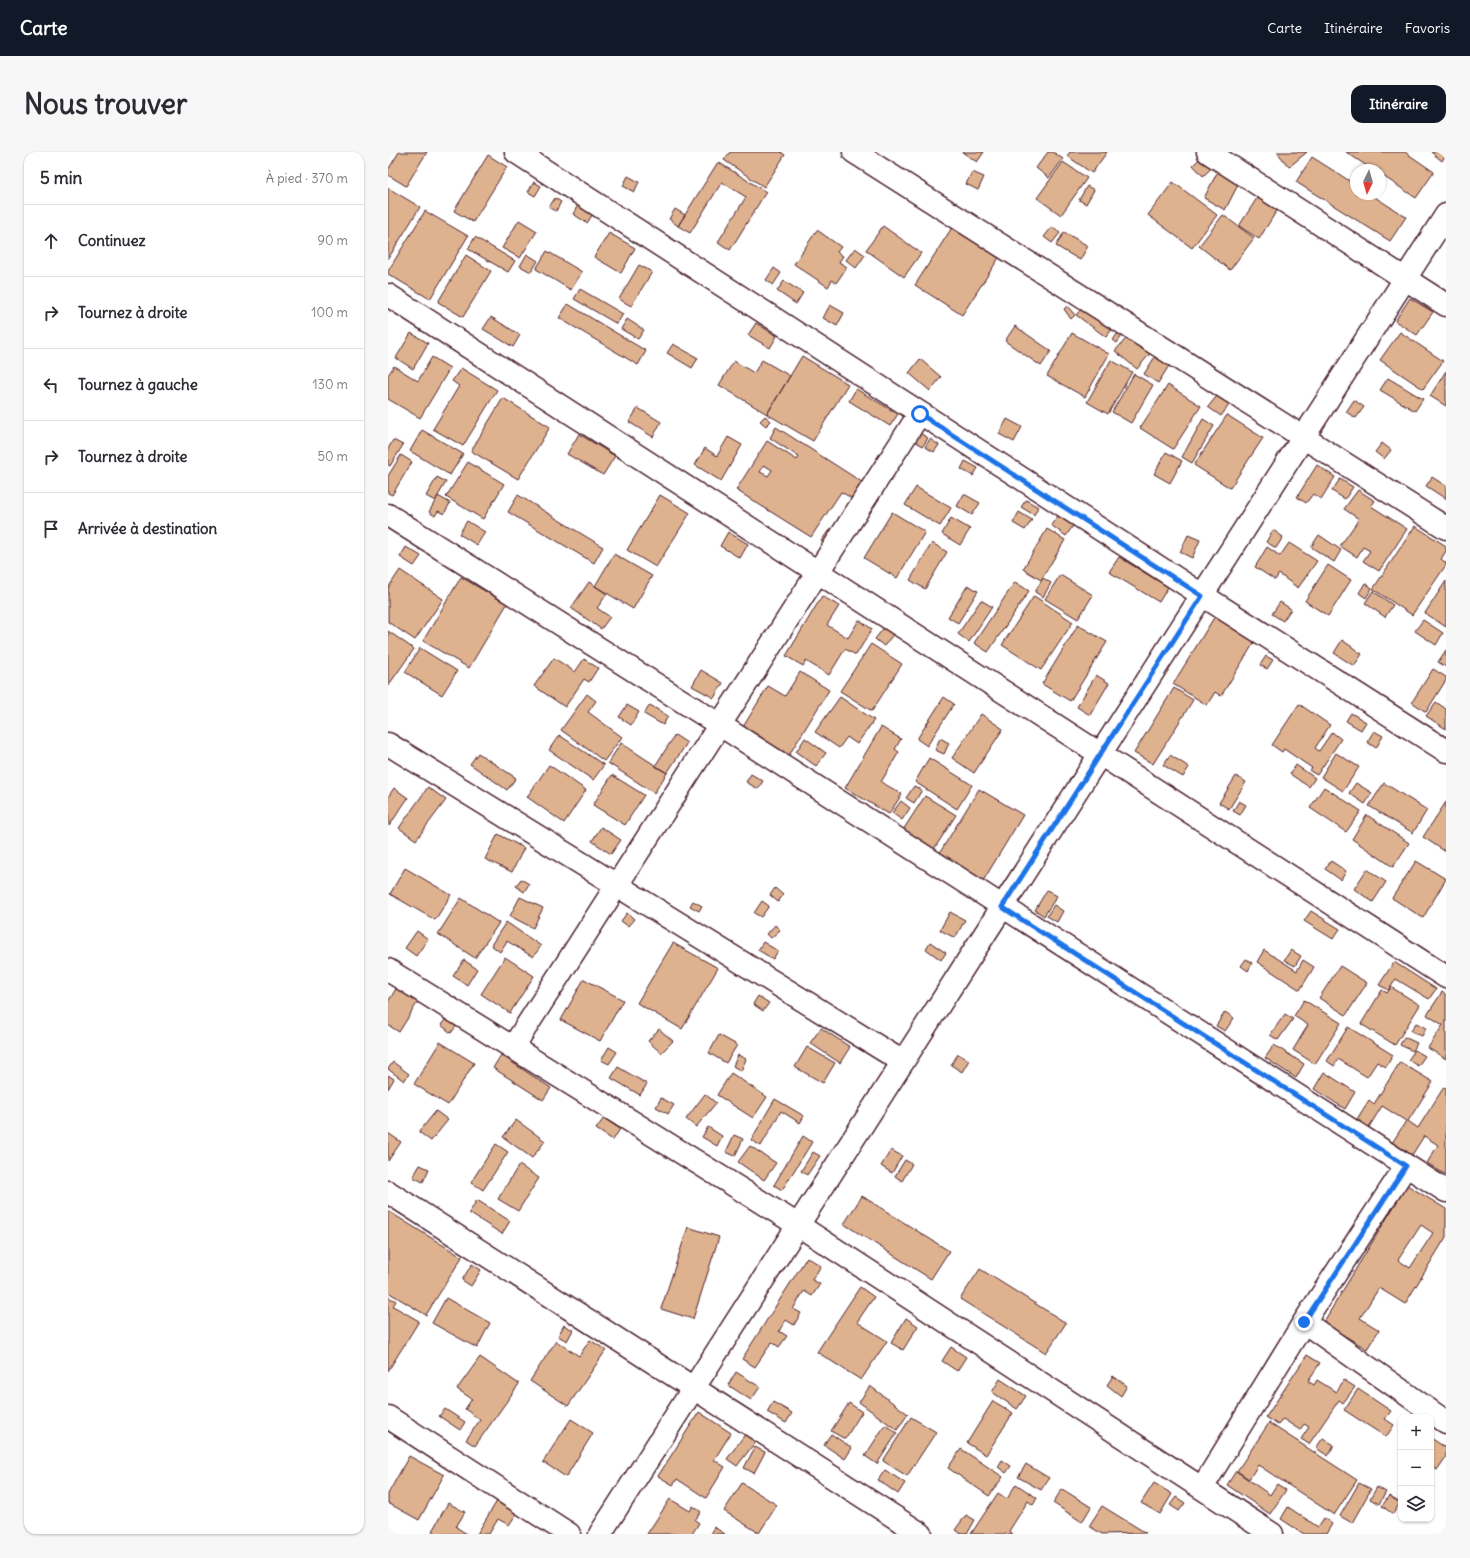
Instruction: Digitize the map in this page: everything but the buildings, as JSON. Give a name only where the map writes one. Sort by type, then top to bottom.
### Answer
[{"type":"street","points":[[516,152],[1202,596],[1446,751]]},
{"type":"street","points":[[854,152],[1446,528]]},
{"type":"street","points":[[1208,152],[1446,306]]},
{"type":"street","points":[[600,1534],[1446,215]]},
{"type":"street","points":[[388,295],[1446,977]]},
{"type":"street","points":[[513,1047],[920,414]]},
{"type":"street","points":[[388,515],[720,725],[1446,1191]]},
{"type":"street","points":[[388,744],[903,1062]]},
{"type":"street","points":[[388,970],[798,1225],[1272,1534]]},
{"type":"street","points":[[1202,1488],[1304,1322],[1406,1166]]},
{"type":"street","points":[[388,1192],[921,1534]]},
{"type":"street","points":[[1304,1322],[1446,1422]]},
{"type":"street","points":[[388,1417],[569,1534]]},
{"type":"route","points":[[920,414],[1202,596],[1002,907],[1406,1166],[1304,1322]]}]
